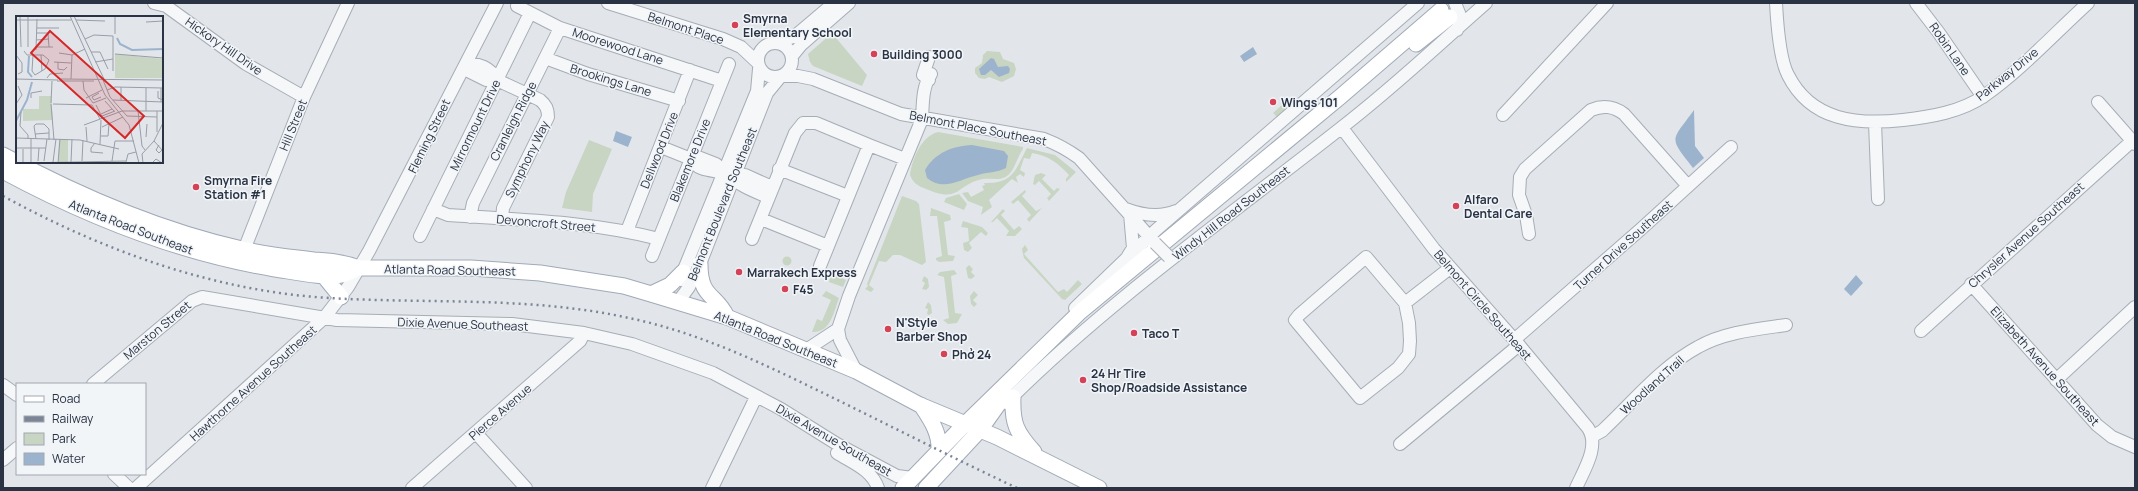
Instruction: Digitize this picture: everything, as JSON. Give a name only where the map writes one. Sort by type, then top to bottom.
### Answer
[{"type":"main road","name":"Windy Hill Road Southeast","points":[[908,483],[965,424],[1080,312],[1340,97],[1449,10]]},
{"type":"main road","name":"Windy Hill Road Southeast","points":[[926,488],[939,481],[980,430],[993,409],[1019,381],[1087,315],[1449,10]]},
{"type":"main road","name":"Atlanta Road Southeast","points":[[3,155],[16,162]]},
{"type":"main road","name":"Atlanta Road Southeast","points":[[19,163],[76,192],[121,211],[178,232],[244,250],[272,255],[345,262],[358,268]]},
{"type":"main road","name":"Atlanta Road Southeast","points":[[3,171],[86,211],[176,246],[240,263],[340,276],[358,268],[471,268],[540,273],[617,285],[651,294],[727,317],[856,371],[920,404],[1040,458],[1099,488]]},
{"type":"main road","points":[[700,264],[701,277],[705,291],[724,310],[727,317]]},
{"type":"main road","points":[[651,294],[670,285],[682,272]]},
{"type":"main road","points":[[323,275],[341,297]]},
{"type":"main road","points":[[1013,397],[1013,418],[1016,427],[1022,439],[1040,458]]},
{"type":"main road","points":[[920,404],[935,427],[939,440],[939,451]]},
{"type":"street","name":"Hill Street","points":[[244,250],[304,97],[348,3]]},
{"type":"street","name":"Fleming Street","points":[[358,268],[416,163],[497,3]]},
{"type":"street","name":"Belmont Place","points":[[608,3],[741,46],[766,45]]},
{"type":"street","points":[[834,3],[795,36],[778,43],[766,45],[759,52],[758,65],[771,77],[782,76],[790,68],[792,57],[801,45],[849,3]]},
{"type":"street","name":"Windy Hill Road Southeast","points":[[965,424],[984,401],[1036,347],[1127,258],[1153,240],[1182,208],[1418,3]]},
{"type":"street","name":"Windy Hill Road Southeast","points":[[980,430],[1055,356],[1090,326],[1170,259],[1342,128],[1457,30],[1486,3]]},
{"type":"street","points":[[1503,115],[1607,3]]},
{"type":"street","name":"Parkway Drive","points":[[1776,3],[1781,48],[1787,74],[1800,93],[1812,105],[1828,114],[1856,122],[1875,123],[1918,119],[1940,114],[1961,108],[1983,97],[2027,60],[2088,3]]},
{"type":"street","name":"Robin Lane","points":[[1916,3],[1939,32],[1983,97]]},
{"type":"street","name":"Hickory Hill Drive","points":[[161,4],[246,64],[304,97]]},
{"type":"street","name":"Moorewood Lane","points":[[517,6],[560,28],[722,81]]},
{"type":"street","points":[[1449,10],[1461,18],[1457,30]]},
{"type":"street","name":"Mirrormount Drive","points":[[420,236],[530,13]]},
{"type":"street","name":"Cranleigh Ridge","points":[[470,217],[473,203],[560,28]]},
{"type":"street","points":[[778,43],[787,48],[792,57]]},
{"type":"street","name":"Belmont Place","points":[[741,46],[758,65]]},
{"type":"street","name":"Belmont Place Southeast","points":[[792,57],[801,69],[814,79]]},
{"type":"street","name":"Brookings Lane","points":[[545,58],[588,74],[678,101]]},
{"type":"street","points":[[856,371],[840,340],[838,329],[849,296],[922,119],[923,95],[929,94],[933,88],[929,77],[923,75],[929,58]]},
{"type":"street","name":"Symphony Way","points":[[466,65],[474,63],[493,72],[497,80],[545,104],[548,117],[503,208],[502,219]]},
{"type":"street","name":"Blakemore Drive","points":[[652,256],[729,64]]},
{"type":"street","name":"Belmont Boulevard Southeast","points":[[678,302],[689,287],[700,264],[728,175],[757,91],[758,65]]},
{"type":"street","name":"Dellwood Drive","points":[[627,231],[690,70]]},
{"type":"street","name":"Belmont Place Southeast","points":[[782,76],[798,76],[814,79],[896,112],[922,119],[1044,139],[1067,149],[1079,158],[1170,259]]},
{"type":"street","name":"Belmont Boulevard Southeast","points":[[678,302],[682,272],[767,93],[782,76]]},
{"type":"street","points":[[2098,102],[2134,143]]},
{"type":"street","points":[[1529,234],[1526,215],[1518,195],[1518,185],[1525,169],[1591,110],[1600,107],[1618,110],[1624,114],[1688,186]]},
{"type":"street","points":[[752,239],[794,133],[803,123],[816,123],[905,159]]},
{"type":"street","points":[[1875,123],[1878,200]]},
{"type":"street","name":"Belmont Circle Southeast","points":[[1342,128],[1450,268],[1517,343],[1593,436]]},
{"type":"street","name":"Chrysler Avenue Southeast","points":[[1921,331],[1971,284],[2134,143]]},
{"type":"street","points":[[820,266],[869,145]]},
{"type":"street","points":[[661,147],[691,159],[698,157],[716,164],[741,185],[770,192]]},
{"type":"street","name":"Turner Drive Southeast","points":[[1400,444],[1517,343],[1731,147]]},
{"type":"street","points":[[779,169],[848,196]]},
{"type":"street","points":[[1127,258],[1132,248],[1127,211],[1167,215],[1182,208]]},
{"type":"street","name":"Devoncroft Street","points":[[433,209],[448,215],[560,221],[627,231],[659,239]]},
{"type":"street","points":[[761,219],[828,246]]},
{"type":"street","points":[[1366,257],[1405,303],[1409,323],[1409,354],[1398,368],[1360,398],[1296,320],[1299,315],[1366,257]]},
{"type":"street","name":"Hawthorne Avenue Southeast","points":[[136,488],[324,318],[341,297],[358,268]]},
{"type":"street","points":[[1405,303],[1450,268]]},
{"type":"street","name":"Elizabeth Avenue Southeast","points":[[1971,284],[2096,425],[2129,444]]},
{"type":"street","name":"Marston Street","points":[[94,383],[192,301],[198,298],[206,297],[324,318]]},
{"type":"street","points":[[2056,380],[2135,307]]},
{"type":"street","name":"Dixie Avenue Southeast","points":[[324,318],[349,321],[495,323],[584,333],[632,344],[713,373],[781,409],[854,454],[908,483]]},
{"type":"street","name":"Woodland Trail","points":[[1593,436],[1602,431],[1672,365],[1699,346],[1731,335],[1786,325]]},
{"type":"street","points":[[806,350],[838,329]]},
{"type":"street","name":"Pierce Avenue","points":[[412,488],[580,341],[584,333]]},
{"type":"street","points":[[3,385],[16,394]]},
{"type":"street","points":[[712,488],[756,397]]},
{"type":"street","name":"Dixie Avenue Southeast","points":[[756,397],[807,435],[866,471],[874,478],[878,488]]},
{"type":"street","points":[[476,433],[526,488]]},
{"type":"street","points":[[1576,488],[1592,450],[1593,436]]},
{"type":"street","points":[[3,460],[16,449]]},
{"type":"street","points":[[115,475],[129,488]]},
{"type":"green space","points":[[832,33],[867,75],[862,86],[813,66],[810,62],[808,54]]},
{"type":"green space","points":[[987,51],[1000,52],[1003,59],[1014,63],[1016,69],[1014,76],[1002,82],[989,77],[985,79],[979,78],[975,73],[975,68],[982,63],[983,55]]},
{"type":"green space","points":[[1283,104],[1292,104],[1277,117],[1273,113]]},
{"type":"green space","points":[[938,132],[1023,147],[1023,149],[1012,170],[1004,178],[974,181],[958,192],[952,194],[937,193],[918,185],[914,182],[910,175],[918,149],[927,138]]},
{"type":"green space","points":[[589,140],[612,149],[593,194],[592,212],[562,208],[566,192]]},
{"type":"green space","points":[[1027,148],[1055,155],[1076,172],[1066,182],[1069,175],[1061,167],[1048,158],[1032,153],[1030,159],[1024,158],[1020,170],[1025,173],[1024,177],[1020,174],[1016,177],[1018,183],[1012,179],[989,200],[992,207],[981,215],[983,207],[968,201],[962,193],[968,192],[971,197],[984,190],[982,186],[985,185],[984,183],[994,183],[1008,178],[1016,169]]},
{"type":"green space","points":[[1041,173],[1046,175],[1042,179],[1054,191],[1057,188],[1060,189],[1049,201],[1047,198],[1051,194],[1039,181],[1035,185],[1033,184],[1035,175]]},
{"type":"green space","points":[[1025,190],[1026,192],[1022,196],[1036,211],[1042,208],[1029,222],[1027,219],[1031,215],[1018,200],[1013,204],[1011,202]]},
{"type":"green space","points":[[959,194],[967,204],[964,210],[944,202],[946,198]]},
{"type":"green space","points":[[902,196],[916,201],[919,204],[926,262],[922,265],[900,255],[893,255],[886,262],[879,261],[869,285],[874,289],[871,292],[865,289],[868,286],[867,284]]},
{"type":"green space","points":[[931,208],[950,215],[951,220],[944,222],[948,255],[955,256],[953,261],[939,262],[936,260],[936,258],[942,256],[937,216],[930,216]]},
{"type":"green space","points":[[1003,209],[1005,211],[1001,215],[1014,230],[1019,226],[1022,229],[1015,236],[1006,236],[1009,231],[997,218],[991,222]]},
{"type":"green space","points":[[963,221],[982,227],[988,233],[986,236],[981,232],[969,243],[972,248],[968,252],[964,250],[963,243],[969,241],[968,228],[961,227]]},
{"type":"green space","points":[[1025,245],[1028,250],[1024,254],[1058,292],[1064,289],[1067,292],[1078,280],[1082,284],[1065,300],[1062,299],[1024,258],[1022,249]]},
{"type":"green space","points":[[785,257],[789,257],[791,261],[789,265],[785,265],[783,263],[783,259]]},
{"type":"green space","points":[[969,265],[973,269],[971,272],[975,276],[971,279],[968,278],[966,268]]},
{"type":"green space","points":[[954,270],[957,274],[951,276],[955,313],[962,314],[957,323],[948,324],[943,320],[949,318],[944,277],[937,275],[940,272]]},
{"type":"green space","points":[[831,273],[846,280],[843,287],[829,282]]},
{"type":"green space","points":[[924,276],[928,279],[929,287],[926,290],[922,289],[925,283],[922,281]]},
{"type":"green space","points":[[826,291],[839,298],[828,325],[824,329],[812,332],[817,319],[822,321],[831,300],[822,296]]},
{"type":"green space","points":[[974,291],[978,295],[973,300],[977,304],[974,307],[971,304],[970,296]]},
{"type":"green space","points":[[928,302],[931,305],[932,313],[929,315],[927,314],[928,309],[925,308]]},
{"type":"water","points":[[1253,47],[1257,54],[1244,62],[1240,56]]},
{"type":"water","points":[[991,58],[994,59],[998,67],[1008,66],[1010,69],[1009,73],[999,77],[991,70],[985,75],[981,75],[979,69]]},
{"type":"water","points":[[1694,110],[1695,146],[1704,158],[1693,168],[1679,150],[1676,144],[1676,139],[1677,134]]},
{"type":"water","points":[[616,131],[632,137],[628,147],[613,141]]},
{"type":"water","points":[[972,145],[1004,151],[1008,156],[1006,168],[946,184],[933,182],[927,178],[925,170],[939,155],[951,149]]},
{"type":"water","points":[[1856,275],[1863,283],[1851,296],[1844,289]]},
{"type":"tunnel","points":[[1450,17],[1466,3]]},
{"type":"railway","points":[[3,196],[41,216],[120,251],[202,277],[244,287],[286,294],[329,298],[479,302],[554,306],[592,311],[654,324],[702,339],[750,358],[1017,488]]},
{"type":"place","name":"Smyrna Elementary School","points":[[735,25]]},
{"type":"place","name":"Building 3000","points":[[874,54]]},
{"type":"place","name":"Wings 101","points":[[1273,102]]},
{"type":"place","name":"Smyrna Fire Station #1","points":[[196,187]]},
{"type":"place","name":"Alfaro Dental Care","points":[[1456,206]]},
{"type":"place","name":"Marrakech Express","points":[[739,272]]},
{"type":"place","name":"F45","points":[[785,289]]},
{"type":"place","name":"N'Style Barber Shop","points":[[888,329]]},
{"type":"place","name":"Taco T","points":[[1134,333]]},
{"type":"place","name":"Phở 24","points":[[944,354]]},
{"type":"place","name":"24 Hr Tire Shop/Roadside Assistance","points":[[1083,380]]}]
